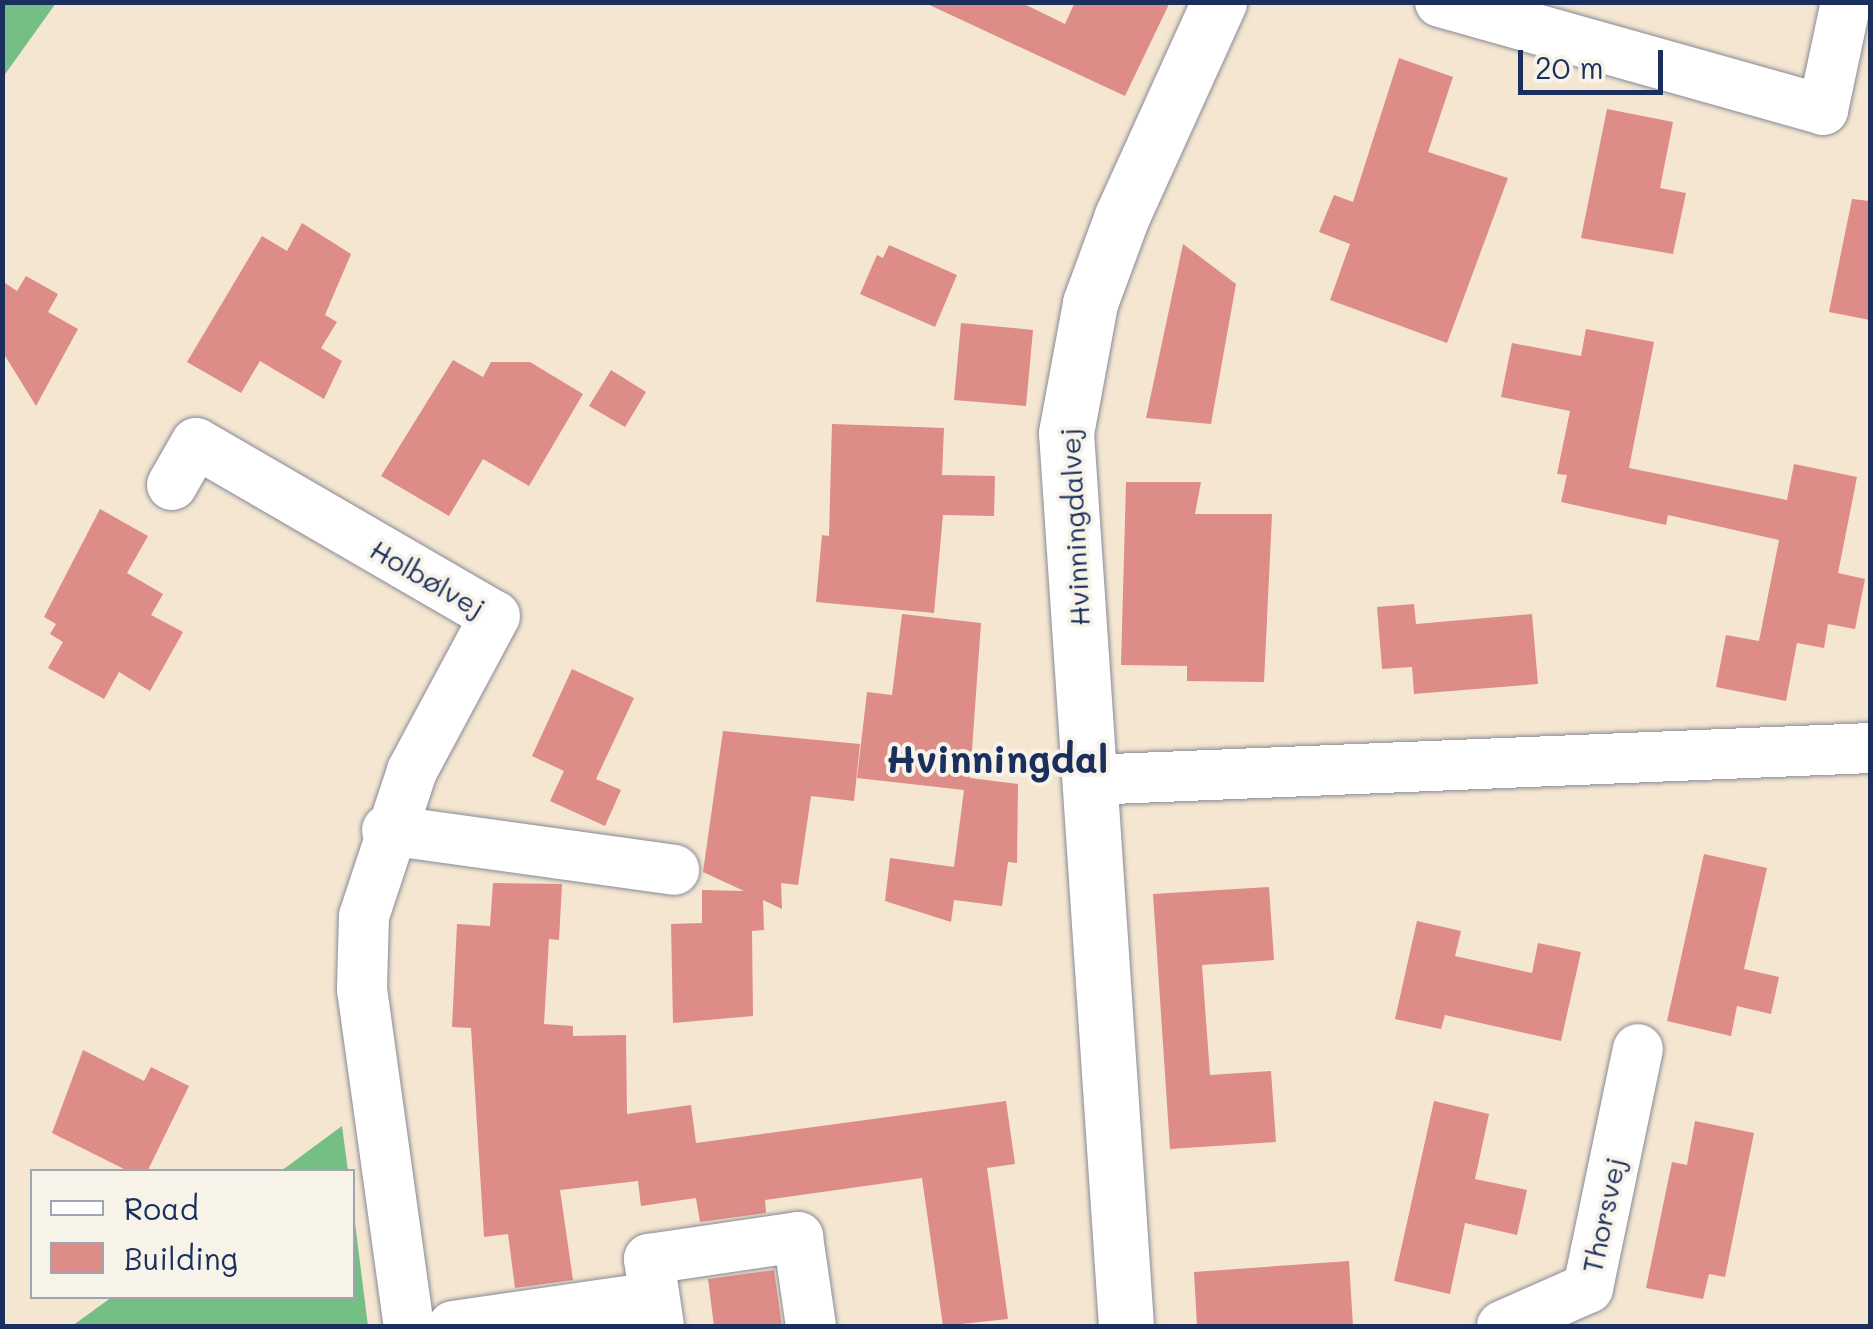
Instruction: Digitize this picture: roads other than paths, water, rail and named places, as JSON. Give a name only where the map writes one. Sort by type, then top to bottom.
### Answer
[{"type":"street","name":"Hvinningdalvej","points":[[1126,1326],[1066,433],[1090,302],[1122,216],[1219,2]]},
{"type":"street","points":[[1440,2],[1823,110],[1846,2]]},
{"type":"street","name":"Holbølvej","points":[[172,485],[196,443],[495,616],[387,830],[364,916],[362,990],[409,1326]]},
{"type":"street","points":[[1088,780],[1870,748]]},
{"type":"street","points":[[387,830],[674,870]]},
{"type":"street","name":"Thorsvej","points":[[1502,1326],[1588,1288],[1638,1050]]},
{"type":"street","points":[[453,1326],[656,1312],[649,1260],[798,1238],[811,1326]]},
{"type":"district","name":"Hvinningdal","points":[[997,759]]}]
